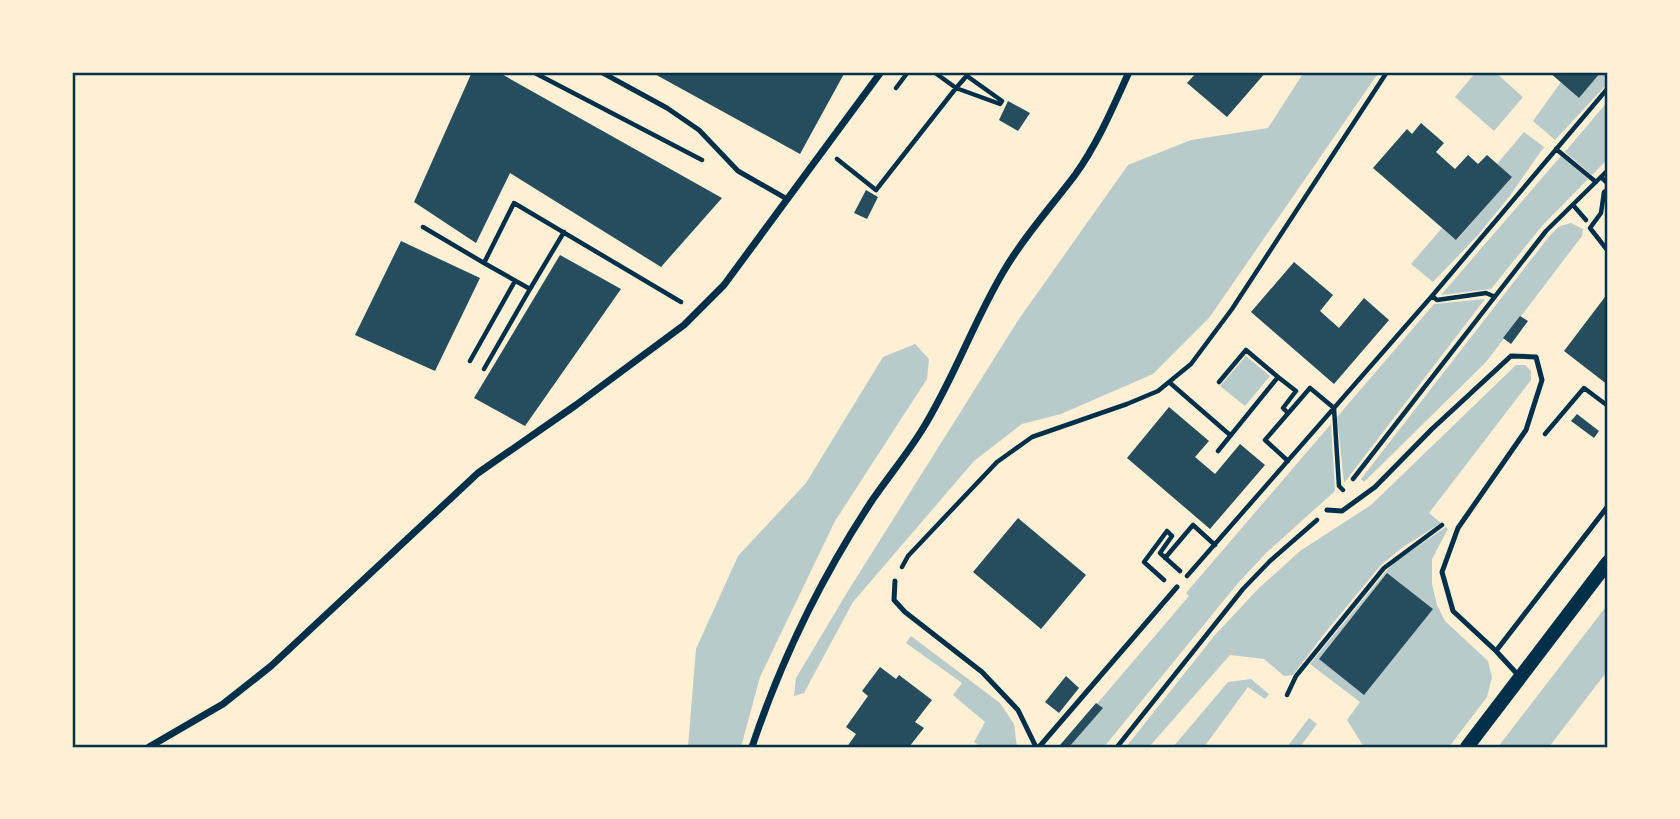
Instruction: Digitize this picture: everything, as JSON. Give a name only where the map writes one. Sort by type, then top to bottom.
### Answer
[{"type":"main road","points":[[1467,747],[1608,562]]},
{"type":"street","points":[[149,747],[223,704],[271,666],[478,473],[576,405],[694,315],[724,285],[881,72]]},
{"type":"street","points":[[752,747],[784,661],[827,575],[873,500],[923,428],[1004,270],[1029,232],[1076,174],[1098,139],[1129,72]]},
{"type":"lane","points":[[601,72],[667,108],[699,130],[738,171],[786,199]]},
{"type":"lane","points":[[1327,510],[1342,511],[1358,500],[1511,356],[1536,357],[1542,380],[1526,430],[1458,528],[1442,572],[1453,611],[1496,651],[1520,678]]},
{"type":"lane","points":[[1496,651],[1608,506]]},
{"type":"lane","points":[[895,581],[894,600],[899,606],[982,672],[1018,710],[1038,747],[1176,589]]},
{"type":"path","points":[[533,72],[709,164]]},
{"type":"path","points":[[825,150],[876,190],[956,88],[968,74],[1002,101],[1000,104],[956,88],[934,72]]},
{"type":"path","points":[[895,581],[908,556],[997,462],[1032,438],[1158,391],[1191,364],[1232,309],[1387,72]]},
{"type":"path","points":[[1176,589],[1144,562],[1167,531],[1172,536],[1160,553],[1188,577],[1608,88]]},
{"type":"path","points":[[1556,149],[1596,182]]},
{"type":"path","points":[[1352,480],[1546,231],[1608,170]]},
{"type":"path","points":[[1601,177],[1608,187],[1604,192],[1601,214],[1590,228],[1608,251]]},
{"type":"path","points":[[484,263],[514,202],[676,297],[694,315]]},
{"type":"path","points":[[1573,205],[1586,220]]},
{"type":"path","points":[[423,227],[530,289]]},
{"type":"path","points":[[484,369],[564,232]]},
{"type":"path","points":[[470,361],[515,281]]},
{"type":"path","points":[[1432,296],[1437,300],[1486,293],[1493,296]]},
{"type":"path","points":[[1219,382],[1246,350],[1296,391],[1283,408],[1289,413]]},
{"type":"path","points":[[1218,451],[1278,377]]},
{"type":"path","points":[[1169,382],[1230,435]]},
{"type":"path","points":[[1288,461],[1265,440],[1310,388],[1334,408],[1339,486]]},
{"type":"path","points":[[1543,436],[1584,388],[1608,406]]},
{"type":"path","points":[[1117,747],[1243,589],[1344,491]]},
{"type":"path","points":[[1287,695],[1303,666],[1384,568],[1432,531],[1473,508]]},
{"type":"path","points":[[1166,558],[1193,525],[1215,545]]},
{"type":"shaded area","points":[[1304,72],[1379,72],[1209,318],[1153,374],[1061,414],[1022,424],[974,461],[853,602],[804,693],[794,696],[796,678],[1019,319],[1128,165],[1191,140],[1268,128]]},
{"type":"shaded area","points":[[1476,72],[1495,72],[1523,97],[1494,131],[1455,97]]},
{"type":"shaded area","points":[[1601,72],[1608,72],[1608,83],[1555,140],[1533,121],[1561,82],[1579,98]]},
{"type":"shaded area","points":[[1608,101],[1608,159],[1592,175],[1565,152]]},
{"type":"shaded area","points":[[1524,132],[1544,147],[1478,235],[1433,282],[1411,264],[1442,228],[1457,240],[1511,177],[1497,164]]},
{"type":"shaded area","points":[[1561,156],[1588,179],[1542,226],[1491,289],[1441,295]]},
{"type":"shaded area","points":[[1571,223],[1583,229],[1582,236],[1486,362],[1364,482],[1361,479],[1551,234],[1560,226]]},
{"type":"shaded area","points":[[1485,299],[1344,483],[1337,417],[1434,304]]},
{"type":"shaded area","points":[[915,344],[929,359],[927,379],[835,521],[760,677],[741,747],[688,747],[696,649],[738,556],[806,483],[883,357]]},
{"type":"shaded area","points":[[1246,356],[1270,376],[1245,406],[1220,386]]},
{"type":"shaded area","points":[[1516,365],[1525,365],[1531,371],[1531,380],[1429,513],[1441,523],[1403,547],[1381,565],[1293,675],[1284,676],[1264,659],[1230,655],[1149,747],[1126,747],[1215,635],[1258,589],[1300,551],[1371,505]]},
{"type":"shaded area","points":[[1331,424],[1335,491],[1266,553],[1238,583],[1104,747],[1060,747],[1189,596],[1186,593]]},
{"type":"shaded area","points":[[1446,527],[1448,529],[1432,559],[1432,584],[1437,605],[1445,621],[1488,661],[1492,677],[1487,697],[1449,747],[1364,747],[1347,720],[1360,702],[1310,664],[1393,563]]},
{"type":"shaded area","points":[[1608,604],[1608,670],[1549,747],[1498,747]]},
{"type":"shaded area","points":[[911,636],[1000,703],[1014,724],[1017,747],[982,747],[974,742],[985,722],[953,695],[962,683],[906,643]]},
{"type":"shaded area","points":[[1251,679],[1269,694],[1265,699],[1248,687],[1204,747],[1173,747],[1228,682]]},
{"type":"shaded area","points":[[1309,718],[1317,724],[1300,747],[1287,747]]},
{"type":"building","points":[[472,72],[498,72],[722,198],[661,267],[510,173],[476,243],[414,202]]},
{"type":"building","points":[[651,72],[845,72],[800,154]]},
{"type":"building","points":[[1197,72],[1266,72],[1227,117],[1187,83]]},
{"type":"building","points":[[1549,72],[1601,72],[1579,98]]},
{"type":"building","points":[[1008,101],[1030,113],[1018,131],[999,120]]},
{"type":"building","points":[[1421,123],[1444,143],[1436,152],[1455,169],[1468,155],[1478,164],[1487,155],[1512,177],[1456,240],[1373,168],[1407,129],[1412,134]]},
{"type":"building","points":[[866,190],[878,197],[867,219],[854,213]]},
{"type":"building","points":[[401,241],[480,278],[435,371],[355,335]]},
{"type":"building","points":[[560,255],[621,289],[525,426],[474,398]]},
{"type":"building","points":[[1294,262],[1333,295],[1320,311],[1339,328],[1364,298],[1389,320],[1334,384],[1251,312]]},
{"type":"building","points":[[1608,293],[1608,385],[1564,351]]},
{"type":"building","points":[[1520,316],[1528,321],[1511,344],[1503,338]]},
{"type":"building","points":[[1169,407],[1209,441],[1195,457],[1215,474],[1240,444],[1265,465],[1210,529],[1127,458]]},
{"type":"building","points":[[1577,414],[1599,431],[1594,438],[1571,421]]},
{"type":"building","points":[[1018,518],[1086,575],[1041,629],[973,572]]},
{"type":"building","points":[[1387,573],[1433,609],[1364,695],[1319,659]]},
{"type":"building","points":[[880,667],[896,679],[899,675],[932,700],[915,722],[924,728],[909,747],[847,747],[856,734],[846,727],[868,696],[862,691]]},
{"type":"building","points":[[1066,676],[1079,688],[1059,713],[1045,702]]},
{"type":"building","points":[[1096,703],[1103,708],[1069,747],[1062,747],[1060,745]]}]
